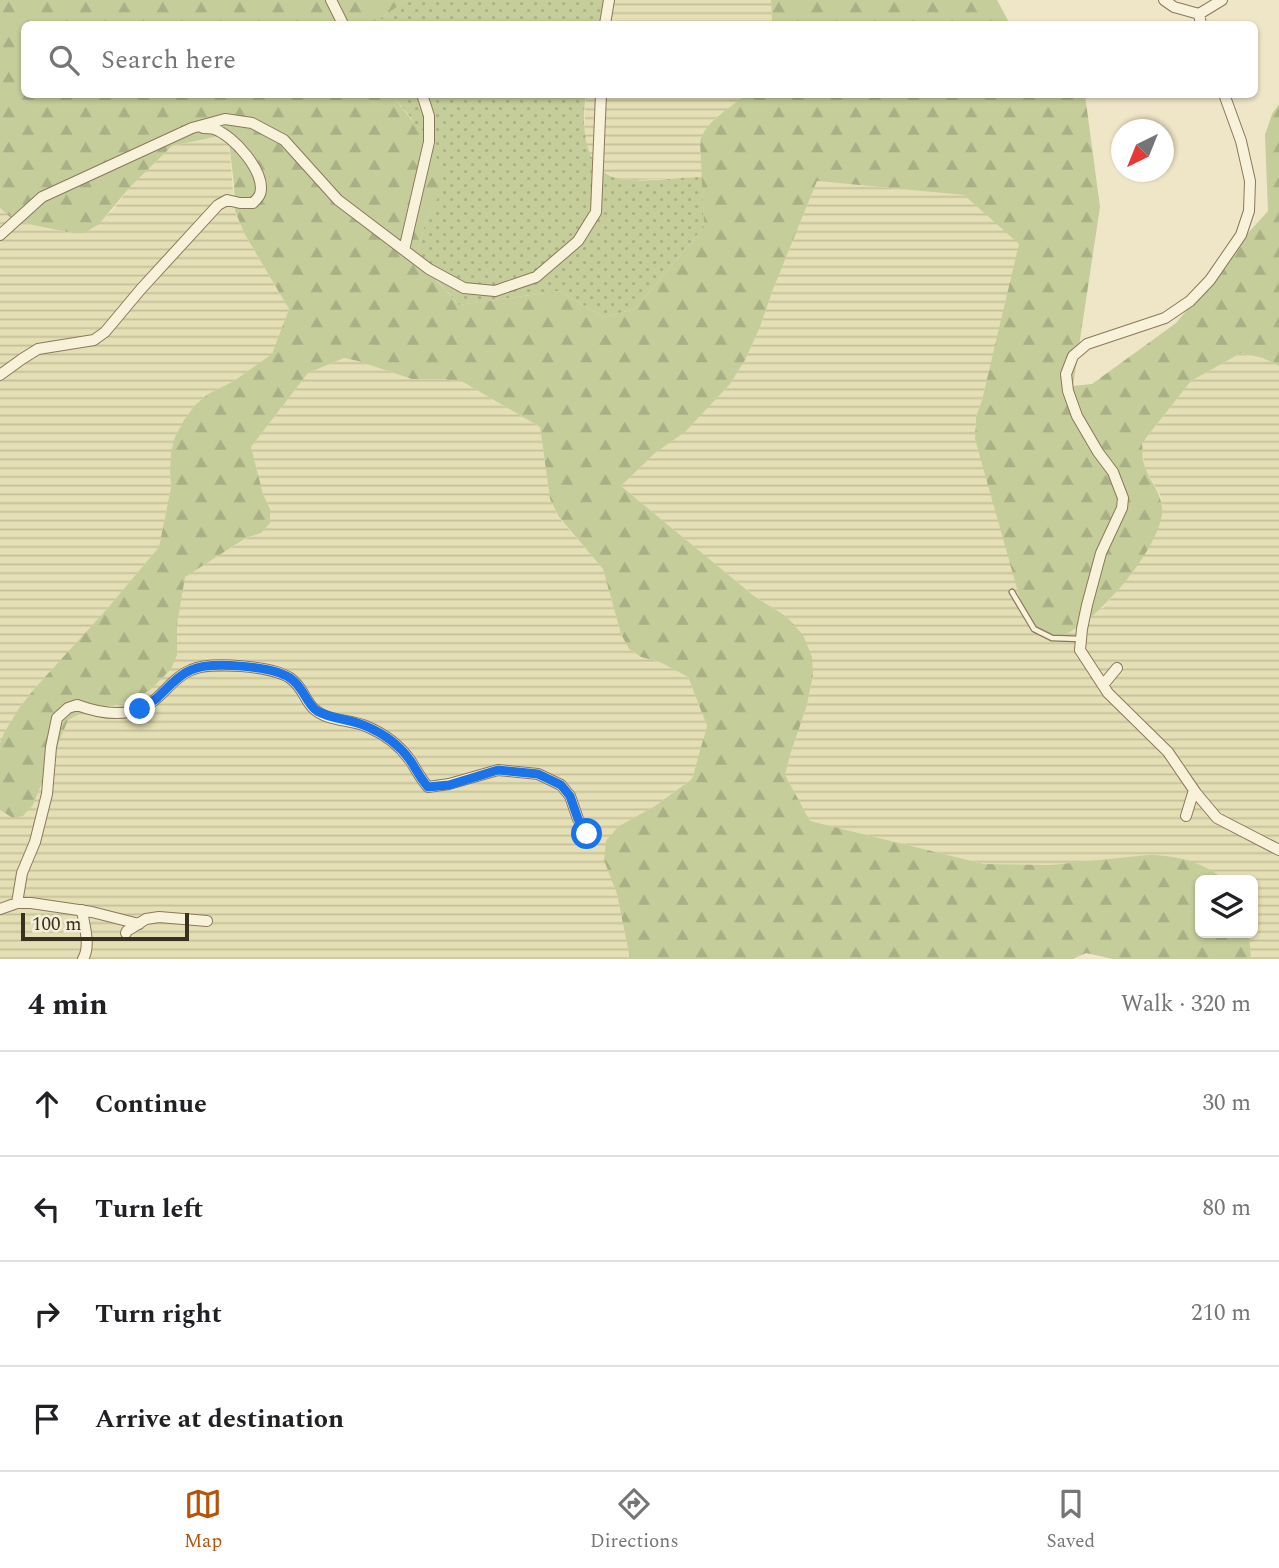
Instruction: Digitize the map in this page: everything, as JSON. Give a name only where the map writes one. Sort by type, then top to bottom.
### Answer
[{"type":"street","points":[[331,0],[342,21]]},
{"type":"street","points":[[606,21],[609,0]]},
{"type":"street","points":[[1164,0],[1200,19],[1222,0]]},
{"type":"street","points":[[404,250],[429,142],[429,116],[423,98]]},
{"type":"street","points":[[0,235],[42,197],[192,128],[225,118],[252,123],[284,140],[338,200],[429,270],[464,288],[495,290],[536,277],[579,241],[596,212],[601,98]]},
{"type":"street","points":[[1225,98],[1241,141],[1250,181],[1249,211],[1241,235],[1210,280],[1190,301],[1165,318],[1087,344],[1073,356],[1066,374],[1068,391],[1077,416],[1113,472],[1123,498],[1122,508],[1101,553],[1087,605],[1080,650],[1108,692],[1168,752],[1217,818],[1279,850]]},
{"type":"street","points":[[0,375],[38,349],[94,340],[111,326],[218,205],[227,200],[253,203],[260,194],[261,181],[246,154],[215,129],[192,128]]},
{"type":"street","points":[[17,903],[22,873],[35,842],[47,794],[51,747],[57,718],[68,708],[77,705],[111,714],[140,709],[156,700],[191,669],[211,666],[264,668],[289,677],[301,688],[312,707],[324,715],[366,726],[398,746],[428,787],[449,785],[498,770],[538,774],[561,785],[570,796],[587,834]]},
{"type":"street","points":[[1103,685],[1117,668]]},
{"type":"street","points":[[1186,816],[1194,790]]},
{"type":"street","points":[[0,909],[17,903],[32,903],[82,910],[139,924]]},
{"type":"street","points":[[82,910],[87,946],[83,959]]},
{"type":"street","points":[[126,933],[146,919],[159,917],[207,921]]},
{"type":"lane","points":[[1012,592],[1034,629],[1052,638],[1081,639]]},
{"type":"shaded area","points":[[607,0],[771,0],[772,21],[603,21]]},
{"type":"shaded area","points":[[586,98],[742,98],[718,115],[700,141],[702,177],[618,179],[601,170],[587,149],[584,133]]},
{"type":"shaded area","points":[[228,134],[235,212],[244,233],[289,309],[273,354],[234,381],[208,394],[184,420],[175,437],[170,472],[171,488],[159,547],[35,688],[19,708],[0,743],[0,208],[11,218],[28,224],[84,233],[112,211],[131,186],[172,146]]},
{"type":"shaded area","points":[[817,181],[964,195],[1020,244],[976,416],[975,439],[985,472],[1102,609],[1132,573],[1149,546],[1162,513],[1161,497],[1144,466],[1142,443],[1191,381],[1241,353],[1263,358],[1279,366],[1279,959],[1251,959],[1249,938],[1258,938],[1258,875],[1218,875],[1162,855],[1051,865],[984,864],[810,821],[785,775],[807,705],[813,675],[787,617],[754,596],[621,486],[655,453],[685,431],[730,384],[745,360]]},
{"type":"shaded area","points":[[344,358],[412,379],[463,382],[540,427],[550,499],[559,518],[603,569],[621,634],[629,649],[688,677],[707,726],[692,779],[655,806],[619,826],[605,860],[617,894],[630,959],[0,959],[0,810],[14,818],[33,805],[67,720],[89,709],[134,699],[150,690],[177,655],[177,625],[184,577],[247,538],[261,533],[270,509],[263,494],[251,447],[308,373]]},
{"type":"green space","points":[[0,0],[407,0],[376,21],[21,21],[21,98],[394,98],[425,137],[436,156],[445,184],[426,220],[416,258],[459,305],[559,291],[604,317],[635,309],[704,227],[700,141],[708,126],[741,98],[1085,98],[1100,207],[1073,386],[1092,384],[1176,323],[1268,211],[1265,135],[1272,114],[1279,104],[1279,366],[1263,358],[1241,353],[1191,381],[1142,443],[1144,464],[1159,494],[1162,507],[1158,529],[1139,564],[1126,581],[1096,613],[1068,633],[1054,638],[1044,637],[1025,617],[975,439],[976,416],[1019,244],[964,195],[817,181],[760,327],[730,384],[685,432],[655,453],[621,486],[754,596],[787,617],[803,635],[812,657],[813,675],[807,705],[785,775],[810,821],[984,864],[1051,865],[1148,855],[1189,861],[1218,875],[1195,875],[1195,938],[1249,938],[1251,959],[1113,959],[1086,953],[1073,959],[630,959],[617,894],[604,860],[606,841],[619,826],[655,806],[692,779],[707,726],[688,677],[629,649],[621,634],[603,569],[559,517],[550,499],[540,427],[463,382],[412,379],[344,358],[308,373],[251,447],[263,494],[270,509],[270,523],[261,533],[246,538],[185,577],[177,625],[177,655],[171,669],[150,690],[134,699],[89,709],[68,720],[33,805],[23,816],[13,818],[0,810],[0,743],[4,733],[35,688],[159,547],[171,488],[171,452],[184,420],[208,394],[234,381],[272,354],[289,309],[244,233],[235,211],[228,134],[172,146],[131,186],[99,224],[84,233],[28,224],[11,218],[0,208]]},
{"type":"green space","points":[[407,0],[607,0],[603,21],[376,21]]},
{"type":"green space","points":[[771,0],[997,0],[1008,21],[772,21]]},
{"type":"green space","points":[[394,98],[586,98],[584,120],[587,146],[599,168],[608,175],[631,180],[702,177],[704,227],[635,309],[604,317],[559,291],[459,305],[416,257],[426,220],[444,184],[411,118]]},
{"type":"route","points":[[140,709],[156,700],[191,669],[211,666],[264,668],[289,677],[301,688],[312,707],[324,715],[366,726],[398,746],[428,787],[449,785],[498,770],[538,774],[561,785],[570,796],[587,834]]}]
